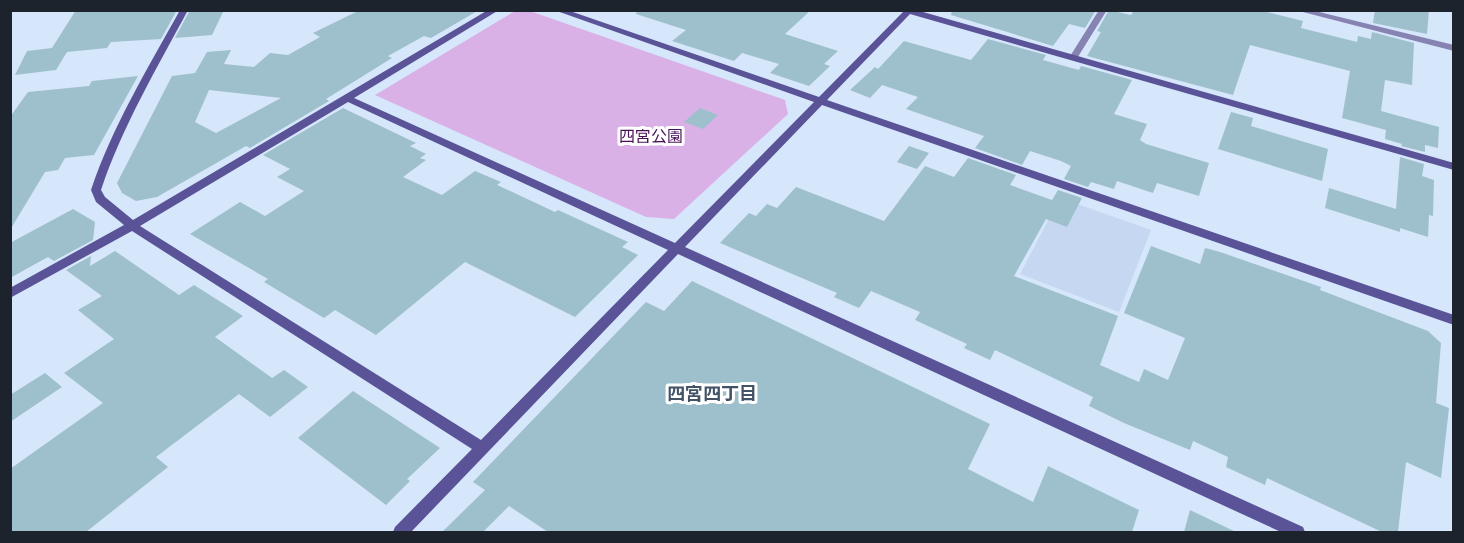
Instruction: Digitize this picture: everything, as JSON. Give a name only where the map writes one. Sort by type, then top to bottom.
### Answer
[{"type":"street","points":[[184,10],[140,91],[96,190],[100,199],[132,226],[483,449]]},
{"type":"street","points":[[10,294],[132,226],[495,10]]},
{"type":"street","points":[[558,10],[1454,320]]},
{"type":"street","points":[[1073,58],[1103,10]]},
{"type":"street","points":[[1299,10],[1454,48]]},
{"type":"street","points":[[401,532],[907,11],[1454,167]]},
{"type":"street","points":[[347,98],[1297,532]]},
{"type":"shaded area","points":[[1060,198],[1151,230],[1119,312],[1020,274]]},
{"type":"green space","name":"四宮公園","points":[[527,10],[785,100],[788,114],[674,219],[646,217],[375,95],[515,11]]},
{"type":"building","points":[[76,10],[177,10],[161,39],[111,42],[107,48],[67,52],[56,70],[15,75],[27,51],[52,48]]},
{"type":"building","points":[[190,10],[224,10],[212,35],[175,38]]},
{"type":"building","points":[[360,10],[479,10],[431,38],[424,36],[388,56],[392,58],[326,99],[329,101],[250,148],[246,146],[157,197],[136,201],[122,193],[117,183],[172,76],[195,73],[207,52],[231,50],[224,64],[254,67],[270,53],[288,55],[320,37],[313,33]],"holes":[[[209,90],[281,98],[216,133],[195,122]]]},
{"type":"building","points":[[637,10],[811,10],[785,34],[838,51],[824,64],[830,66],[809,86],[770,73],[779,64],[742,53],[734,61],[672,41],[686,30],[636,14]]},
{"type":"building","points":[[952,10],[1096,10],[1085,28],[1069,24],[1053,46],[951,15]]},
{"type":"building","points":[[1109,10],[1131,15],[1134,10],[1259,10],[1303,21],[1301,28],[1357,42],[1358,36],[1371,39],[1372,32],[1414,43],[1412,85],[1385,80],[1381,111],[1439,127],[1438,148],[1425,145],[1425,152],[1401,146],[1402,144],[1385,139],[1386,130],[1342,118],[1350,71],[1250,45],[1233,95],[1087,56],[1101,32],[1097,31]]},
{"type":"building","points":[[1375,10],[1429,10],[1427,34],[1373,23]]},
{"type":"building","points":[[988,39],[1046,55],[1043,60],[1079,70],[1081,66],[1132,80],[1114,114],[1147,124],[1140,140],[1146,144],[1209,163],[1199,196],[1157,183],[1153,193],[1117,181],[1114,189],[1091,182],[1088,187],[1064,179],[1071,166],[1061,161],[1030,151],[1022,165],[975,148],[984,136],[906,109],[918,97],[882,85],[870,98],[850,90],[875,67],[878,69],[904,41],[971,60]]},
{"type":"building","points":[[138,76],[94,155],[65,158],[58,170],[45,172],[10,230],[10,117],[28,92],[89,86],[92,81]]},
{"type":"building","points":[[343,108],[416,143],[410,146],[426,154],[420,158],[426,160],[403,177],[442,195],[475,171],[501,182],[497,185],[555,212],[558,210],[628,242],[622,247],[638,255],[575,317],[465,262],[376,335],[335,310],[324,318],[264,282],[268,279],[190,234],[240,202],[265,216],[304,191],[277,177],[290,169],[263,155]]},
{"type":"building","points":[[700,108],[718,115],[703,129],[684,122]]},
{"type":"building","points":[[1231,112],[1253,118],[1251,126],[1328,149],[1322,181],[1218,149]]},
{"type":"building","points":[[909,146],[929,153],[917,169],[897,162]]},
{"type":"building","points":[[1400,157],[1424,164],[1422,176],[1434,180],[1433,216],[1429,215],[1428,237],[1400,228],[1400,232],[1325,208],[1329,188],[1396,209]]},
{"type":"building","points":[[968,158],[1016,175],[1010,185],[1052,200],[1058,190],[1082,198],[1067,227],[1046,219],[1014,276],[1118,316],[1100,365],[1139,382],[1144,369],[1168,380],[1185,338],[1124,313],[1151,246],[1200,264],[1205,248],[1220,252],[1321,287],[1320,290],[1428,331],[1441,343],[1436,403],[1449,408],[1441,478],[1406,462],[1398,532],[1382,532],[1267,478],[1265,485],[1226,467],[1228,457],[1193,441],[1190,450],[1124,423],[1089,406],[1093,397],[995,350],[990,360],[964,348],[967,344],[915,320],[920,312],[871,291],[859,308],[834,297],[837,293],[720,243],[749,213],[756,216],[767,204],[777,208],[796,187],[884,221],[925,166],[954,177]]},
{"type":"building","points":[[73,209],[95,222],[93,240],[54,261],[48,257],[10,278],[10,243]]},
{"type":"building","points":[[115,251],[179,295],[194,285],[243,316],[215,337],[272,378],[284,370],[308,387],[270,417],[239,394],[156,457],[168,467],[86,532],[10,532],[10,469],[103,403],[64,373],[114,339],[78,310],[102,296],[66,270],[91,256],[90,266]]},
{"type":"building","points":[[692,281],[990,424],[968,469],[1033,502],[1048,466],[1139,510],[1132,532],[548,532],[509,506],[483,532],[442,532],[485,490],[473,482],[646,302],[664,311]]},
{"type":"building","points":[[45,373],[62,387],[10,422],[10,395]]},
{"type":"building","points":[[353,391],[440,448],[407,479],[410,481],[386,505],[298,438]]},
{"type":"building","points":[[1190,510],[1236,532],[1184,532]]},
{"type":"district","name":"四宮四丁目","points":[[712,393]]}]
